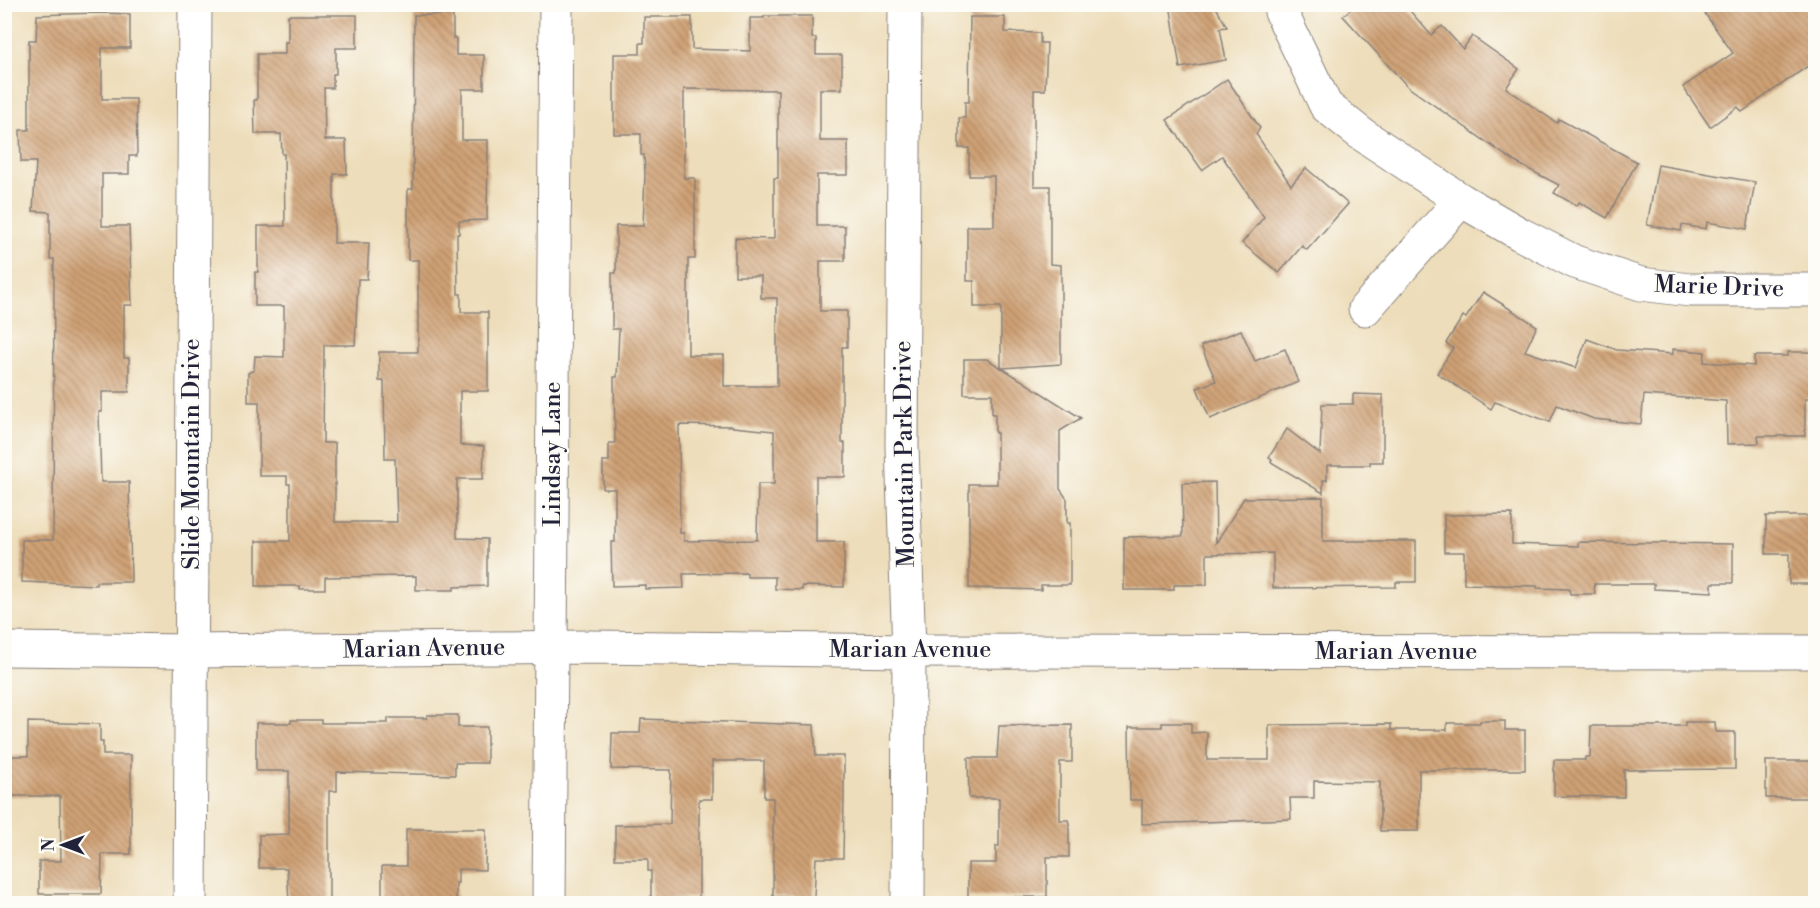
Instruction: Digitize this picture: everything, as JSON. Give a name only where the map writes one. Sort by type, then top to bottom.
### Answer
[{"type":"street","name":"Slide Mountain Drive","points":[[190,903],[195,4]]},
{"type":"street","name":"Lindsay Lane","points":[[549,903],[556,4]]},
{"type":"street","name":"Mountain Park Drive","points":[[905,4],[902,446],[909,651],[908,903]]},
{"type":"street","name":"Marie Drive","points":[[1281,4],[1281,12],[1326,106],[1360,133],[1461,200],[1520,234],[1575,262],[1641,284],[1690,290],[1815,290]]},
{"type":"street","points":[[1365,309],[1461,200]]},
{"type":"street","name":"Marian Avenue","points":[[4,649],[190,651],[552,647],[909,651],[1815,652]]},
{"type":"building","points":[[1170,4],[1214,4],[1227,27],[1220,28],[1226,60],[1180,68]]},
{"type":"building","points":[[1356,4],[1404,4],[1431,35],[1442,26],[1463,49],[1472,36],[1519,69],[1506,88],[1557,123],[1559,119],[1637,162],[1607,218],[1579,202],[1577,206],[1554,193],[1559,185],[1515,162],[1408,87],[1343,16]]},
{"type":"building","points":[[1698,4],[1815,4],[1815,61],[1742,112],[1738,107],[1710,127],[1683,87],[1733,53]]},
{"type":"building","points":[[130,14],[130,48],[102,48],[102,99],[136,99],[137,156],[129,156],[129,174],[102,174],[102,226],[129,226],[132,305],[124,305],[124,358],[129,358],[129,392],[102,392],[102,412],[99,412],[101,482],[129,482],[131,582],[96,582],[96,585],[22,582],[22,540],[53,540],[54,259],[50,259],[50,212],[33,211],[36,162],[21,162],[20,130],[29,130],[29,40],[36,40],[37,15]]},
{"type":"building","points":[[288,15],[357,15],[357,48],[336,48],[336,74],[333,74],[333,88],[324,88],[325,140],[346,140],[347,174],[334,174],[334,243],[369,243],[367,279],[358,279],[355,345],[324,345],[323,443],[335,443],[335,522],[397,522],[395,459],[385,459],[384,381],[379,381],[379,352],[418,352],[418,260],[408,260],[408,189],[413,189],[414,15],[453,15],[456,55],[484,55],[484,89],[462,89],[462,140],[488,140],[487,220],[459,221],[459,234],[457,234],[458,294],[461,294],[461,312],[488,312],[488,391],[460,391],[460,445],[484,446],[483,479],[457,479],[457,538],[487,539],[487,586],[454,587],[454,590],[416,590],[416,576],[325,577],[325,589],[300,589],[300,586],[256,586],[256,541],[290,541],[290,484],[287,484],[287,476],[259,476],[259,402],[248,402],[248,373],[254,370],[255,356],[284,357],[284,306],[255,306],[255,272],[258,272],[258,226],[285,226],[284,154],[282,154],[281,134],[255,134],[254,100],[257,100],[257,54],[285,54],[285,42],[288,42]]},
{"type":"building","points":[[764,16],[812,16],[812,38],[816,38],[816,55],[842,55],[842,89],[820,89],[820,141],[848,141],[848,175],[817,175],[817,226],[845,226],[845,261],[820,261],[820,311],[847,311],[847,347],[842,347],[842,443],[845,443],[845,477],[816,477],[816,542],[844,542],[844,587],[802,586],[802,590],[775,589],[775,577],[747,577],[747,573],[683,574],[684,588],[645,589],[645,585],[612,586],[611,542],[615,542],[615,489],[603,489],[603,461],[609,461],[609,443],[615,443],[614,377],[617,377],[619,329],[612,329],[612,273],[616,273],[616,226],[643,226],[645,174],[644,155],[641,155],[641,134],[614,134],[614,54],[640,54],[640,43],[644,43],[644,17],[692,17],[692,49],[750,51],[750,18],[764,18]],"holes":[[[684,89],[778,90],[778,178],[774,178],[774,239],[735,238],[735,276],[761,276],[761,298],[777,298],[777,386],[724,386],[724,355],[688,355],[688,259],[695,259],[695,178],[684,178]],[[679,425],[733,426],[774,431],[774,484],[758,484],[757,540],[684,541],[684,533],[680,533]]]},
{"type":"building","points":[[970,17],[1005,17],[1005,32],[1040,33],[1040,43],[1047,43],[1045,90],[1034,90],[1034,186],[1050,186],[1050,264],[1061,265],[1061,364],[1002,368],[1081,418],[1060,431],[1060,489],[1067,499],[1067,523],[1070,523],[1070,585],[1041,585],[1041,590],[969,588],[969,484],[997,484],[997,433],[995,433],[995,414],[992,414],[992,394],[964,394],[964,359],[987,359],[1001,368],[1001,307],[974,307],[974,281],[967,281],[967,226],[994,226],[994,176],[969,176],[969,148],[959,148],[959,118],[965,118],[965,102],[969,102]]},
{"type":"building","points":[[1227,79],[1260,128],[1256,134],[1291,185],[1306,168],[1348,204],[1307,250],[1302,246],[1279,273],[1242,243],[1264,217],[1222,156],[1202,170],[1167,120]]},
{"type":"building","points":[[1658,165],[1755,182],[1747,229],[1707,222],[1706,229],[1682,225],[1681,231],[1647,225]]},
{"type":"building","points":[[1483,292],[1537,326],[1525,351],[1576,368],[1587,339],[1617,350],[1673,354],[1673,349],[1705,352],[1704,362],[1754,366],[1754,356],[1788,356],[1788,352],[1815,352],[1815,399],[1805,399],[1805,436],[1758,436],[1759,443],[1727,444],[1726,401],[1644,395],[1641,424],[1594,419],[1557,405],[1550,422],[1495,402],[1491,409],[1437,373],[1453,348],[1446,343],[1463,316],[1466,318]]},
{"type":"building","points":[[1241,330],[1255,361],[1285,349],[1298,382],[1210,419],[1197,388],[1216,381],[1201,346]]},
{"type":"building","points":[[1353,394],[1383,395],[1383,462],[1370,462],[1370,465],[1327,465],[1327,480],[1323,480],[1323,493],[1271,462],[1272,459],[1269,457],[1287,429],[1320,454],[1322,404],[1353,404]]},
{"type":"building","points":[[1215,482],[1216,543],[1244,498],[1323,497],[1323,541],[1416,541],[1416,582],[1396,582],[1396,587],[1273,588],[1273,553],[1207,554],[1207,585],[1174,585],[1174,590],[1124,590],[1124,537],[1183,536],[1182,483]]},
{"type":"building","points":[[1512,514],[1512,544],[1578,546],[1578,542],[1733,544],[1733,583],[1712,583],[1712,592],[1654,589],[1654,584],[1594,584],[1595,594],[1570,594],[1569,589],[1537,588],[1537,586],[1464,584],[1464,552],[1444,552],[1444,515]]},
{"type":"building","points":[[1766,516],[1815,516],[1815,584],[1789,584],[1789,554],[1766,554]]},
{"type":"building","points":[[427,715],[458,715],[458,727],[487,727],[487,763],[455,763],[455,775],[337,772],[337,791],[329,791],[329,903],[289,903],[287,868],[259,868],[259,835],[289,834],[289,771],[256,771],[256,723],[321,720],[321,723],[388,723],[388,718],[427,718]]},
{"type":"building","points":[[641,719],[814,725],[816,756],[844,756],[844,798],[843,858],[816,858],[814,897],[773,897],[773,798],[764,798],[764,761],[712,761],[712,799],[699,799],[699,898],[651,899],[651,871],[648,871],[648,859],[615,859],[615,825],[670,824],[671,770],[611,769],[612,733],[640,733]]},
{"type":"building","points":[[1480,721],[1505,721],[1505,730],[1525,730],[1525,770],[1419,770],[1419,831],[1380,831],[1380,782],[1314,781],[1314,798],[1290,798],[1291,819],[1142,824],[1142,800],[1130,800],[1129,727],[1162,727],[1162,723],[1191,723],[1191,733],[1207,732],[1207,760],[1269,760],[1269,725],[1391,724],[1391,730],[1447,730],[1447,723],[1480,723]]},
{"type":"building","points":[[28,722],[100,724],[103,755],[131,755],[131,854],[102,854],[101,894],[39,894],[39,861],[61,861],[60,796],[4,796],[4,756],[28,756]]},
{"type":"building","points":[[1685,722],[1715,722],[1716,732],[1735,732],[1735,769],[1624,770],[1624,797],[1554,796],[1554,760],[1585,760],[1585,757],[1590,757],[1591,726],[1685,726]]},
{"type":"building","points":[[1072,725],[1072,762],[1060,762],[1060,820],[1068,820],[1069,823],[1069,857],[1047,857],[1047,897],[968,897],[968,863],[996,863],[996,846],[999,846],[999,798],[969,798],[968,758],[997,758],[999,726]]},
{"type":"building","points":[[1766,761],[1815,761],[1815,798],[1766,798]]},
{"type":"building","points":[[406,829],[486,829],[485,870],[458,869],[456,902],[382,903],[382,866],[406,866]]}]
